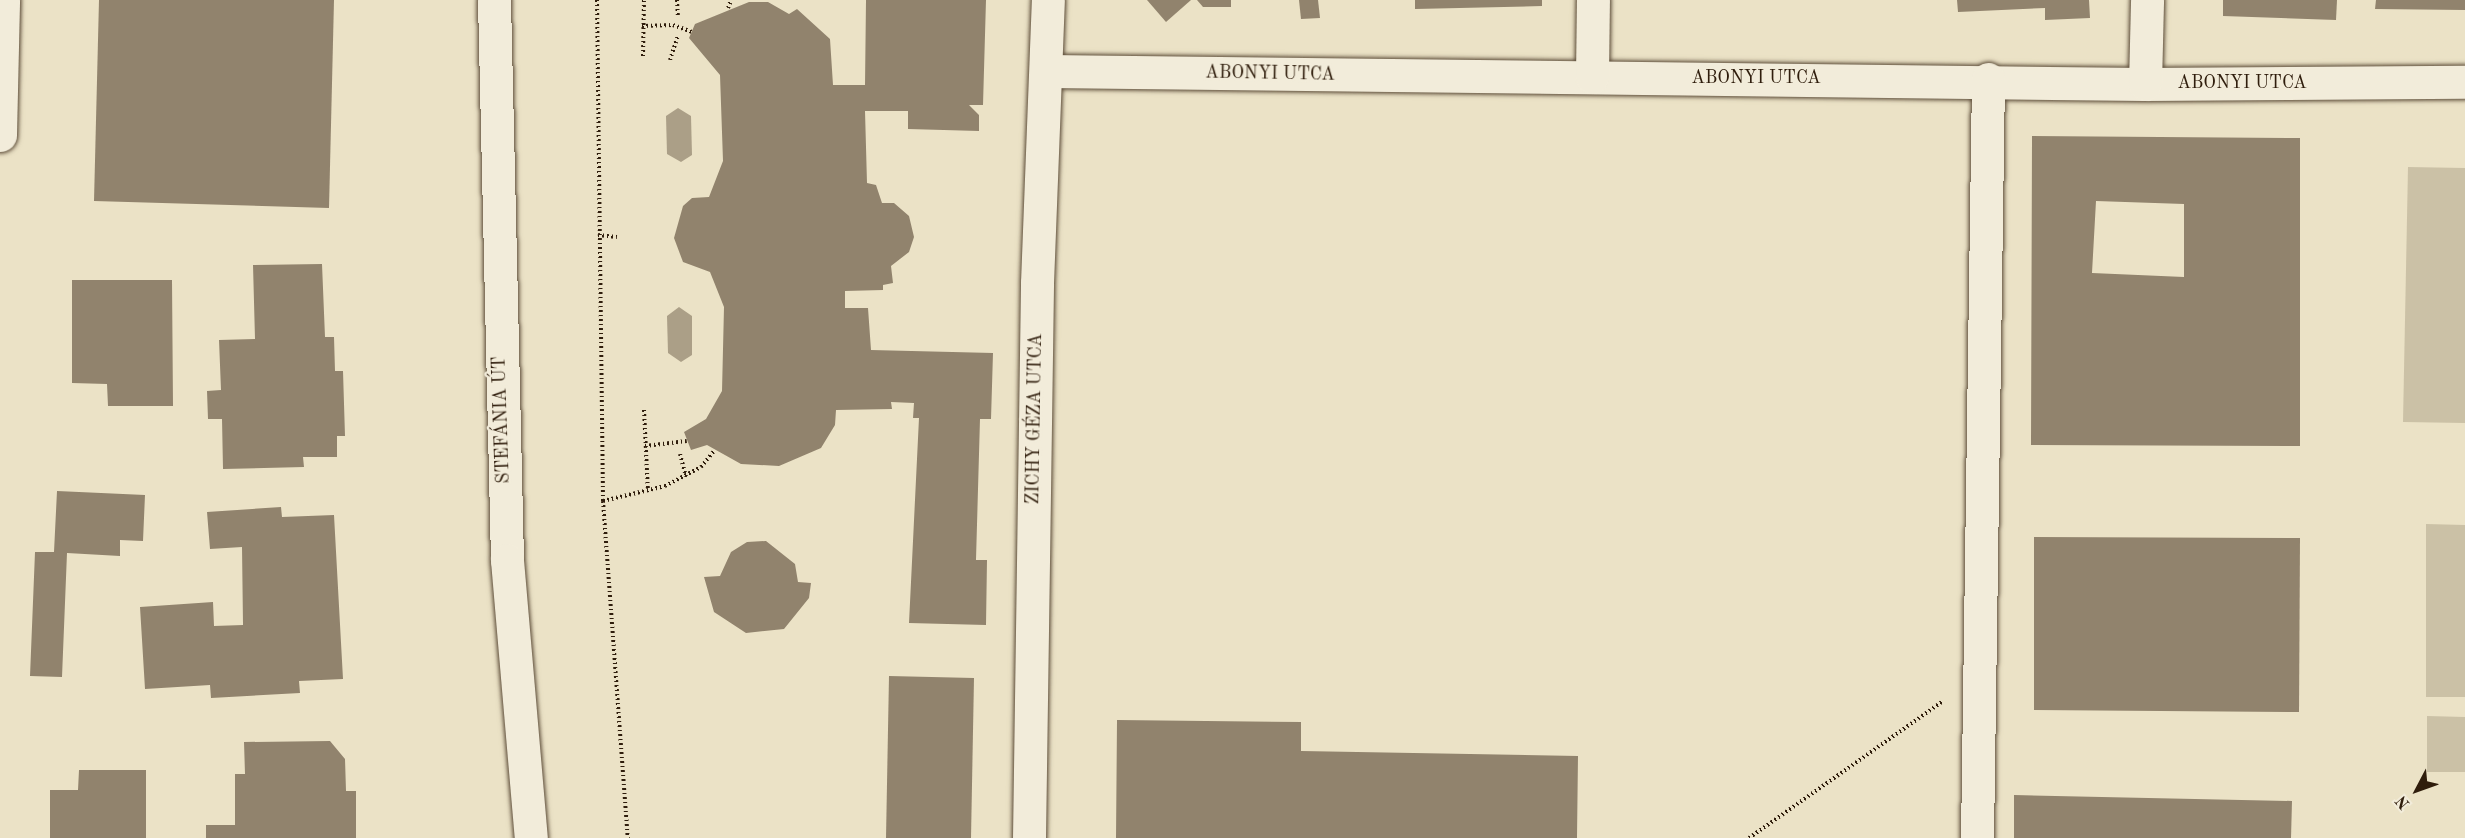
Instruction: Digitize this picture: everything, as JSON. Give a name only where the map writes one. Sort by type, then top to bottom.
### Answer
[{"type":"street","points":[[0,135],[3,0]]},
{"type":"street","name":"STEFÁNIA ÚT","points":[[494,0],[507,560],[531,838]]},
{"type":"street","name":"ZICHY GÉZA UTCA","points":[[1029,838],[1037,283],[1048,0]]},
{"type":"street","points":[[1592,77],[1593,0]]},
{"type":"street","points":[[2145,84],[2147,0]]},
{"type":"street","name":"ABONYI UTCA","points":[[1047,71],[1988,79],[2145,84],[2465,82]]},
{"type":"street","points":[[1977,838],[1988,79]]},
{"type":"path","points":[[597,0],[598,235],[603,501],[628,838]]},
{"type":"path","points":[[644,0],[642,26],[644,56]]},
{"type":"path","points":[[677,0],[678,17]]},
{"type":"path","points":[[728,8],[731,0]]},
{"type":"path","points":[[642,26],[673,25],[692,32]]},
{"type":"path","points":[[670,60],[678,36]]},
{"type":"path","points":[[598,235],[617,237]]},
{"type":"path","points":[[644,410],[648,491]]},
{"type":"path","points":[[645,446],[687,441]]},
{"type":"path","points":[[603,501],[648,491],[686,476],[714,451]]},
{"type":"path","points":[[680,454],[686,476]]},
{"type":"path","points":[[1749,838],[1980,675]]},
{"type":"shaded area","points":[[678,108],[691,116],[692,155],[681,162],[667,154],[666,116]]},
{"type":"shaded area","points":[[2408,167],[2465,168],[2465,423],[2403,422]]},
{"type":"shaded area","points":[[679,307],[692,316],[692,355],[681,362],[668,353],[667,316]]},
{"type":"shaded area","points":[[2426,524],[2465,525],[2465,697],[2426,697]]},
{"type":"shaded area","points":[[2427,716],[2465,717],[2465,772],[2427,772]]},
{"type":"building","points":[[99,0],[334,0],[329,208],[94,201]]},
{"type":"building","points":[[866,0],[986,0],[983,105],[969,105],[979,115],[979,131],[908,129],[908,111],[865,111],[867,183],[876,185],[882,203],[894,203],[909,216],[914,237],[909,252],[891,266],[893,283],[883,285],[883,290],[845,291],[845,308],[868,308],[871,350],[993,353],[991,419],[980,419],[976,560],[987,560],[986,625],[909,623],[919,418],[913,418],[914,403],[891,402],[892,409],[836,410],[835,425],[821,448],[779,466],[741,464],[707,445],[691,450],[684,432],[706,419],[722,391],[724,307],[710,272],[683,262],[674,238],[683,206],[692,198],[709,197],[723,161],[720,75],[689,38],[695,24],[749,2],[768,2],[789,14],[797,9],[830,39],[833,85],[865,85]]},
{"type":"building","points":[[1147,0],[1191,0],[1166,22]]},
{"type":"building","points":[[1197,0],[1231,0],[1231,7],[1203,7]]},
{"type":"building","points":[[1299,0],[1318,0],[1320,18],[1301,19]]},
{"type":"building","points":[[1415,0],[1542,0],[1542,6],[1415,9]]},
{"type":"building","points":[[1957,0],[2089,0],[2090,18],[2045,20],[2045,8],[1958,12]]},
{"type":"building","points":[[2223,0],[2337,0],[2336,20],[2223,16]]},
{"type":"building","points":[[2376,0],[2465,0],[2465,10],[2375,9]]},
{"type":"building","points":[[2032,136],[2300,138],[2300,446],[2031,445]],"holes":[[[2096,201],[2184,204],[2184,277],[2092,273]]]},
{"type":"building","points":[[322,264],[325,337],[334,337],[335,371],[343,371],[345,436],[337,436],[337,457],[303,457],[304,467],[223,469],[222,419],[208,419],[207,391],[221,390],[219,340],[255,339],[253,265]]},
{"type":"building","points":[[72,280],[172,280],[173,406],[108,406],[107,384],[72,383]]},
{"type":"building","points":[[57,491],[145,495],[143,541],[120,540],[120,556],[67,553],[62,677],[30,676],[35,552],[54,552]]},
{"type":"building","points":[[281,507],[282,517],[334,515],[343,679],[299,681],[300,693],[211,698],[210,685],[145,689],[140,607],[213,602],[214,626],[243,625],[242,547],[210,549],[207,512]]},
{"type":"building","points":[[2034,537],[2300,538],[2299,712],[2034,710]]},
{"type":"building","points":[[766,541],[795,564],[798,582],[811,583],[809,598],[784,629],[746,633],[714,612],[704,577],[720,576],[731,552],[747,542]]},
{"type":"building","points":[[889,676],[974,678],[971,838],[886,838]]},
{"type":"building","points":[[1117,720],[1301,722],[1301,751],[1578,756],[1577,838],[1116,838]]},
{"type":"building","points":[[330,741],[345,759],[346,791],[356,791],[356,838],[206,838],[206,825],[235,825],[235,774],[245,774],[244,742]]},
{"type":"building","points":[[79,770],[146,770],[146,838],[50,838],[50,790],[78,790]]},
{"type":"building","points":[[2014,795],[2292,801],[2291,838],[2014,838]]}]
